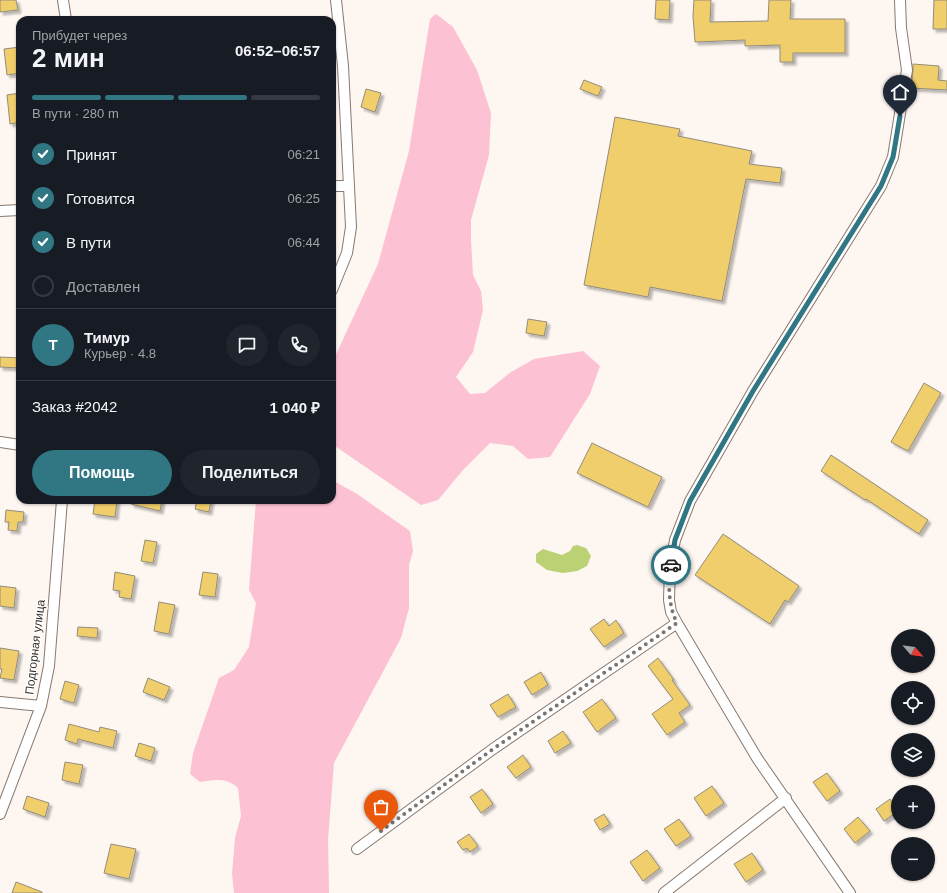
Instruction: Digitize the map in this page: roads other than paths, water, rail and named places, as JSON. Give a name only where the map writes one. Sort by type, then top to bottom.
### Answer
[{"type":"street","points":[[63,0],[65,16]]},
{"type":"street","points":[[336,0],[343,66],[351,227],[347,253],[336,280]]},
{"type":"street","points":[[850,893],[757,758],[677,623],[671,612],[670,567],[675,540],[690,501],[753,391],[881,186],[893,157],[907,70],[901,28],[900,0]]},
{"type":"street","points":[[336,186],[349,186]]},
{"type":"street","points":[[0,211],[16,210]]},
{"type":"street","points":[[0,442],[16,444]]},
{"type":"street","name":"Подгорная улица","points":[[0,814],[41,706],[49,666],[62,504]]},
{"type":"street","points":[[357,849],[493,749],[677,623]]},
{"type":"street","points":[[0,702],[41,706]]},
{"type":"street","points":[[664,893],[786,798]]}]
